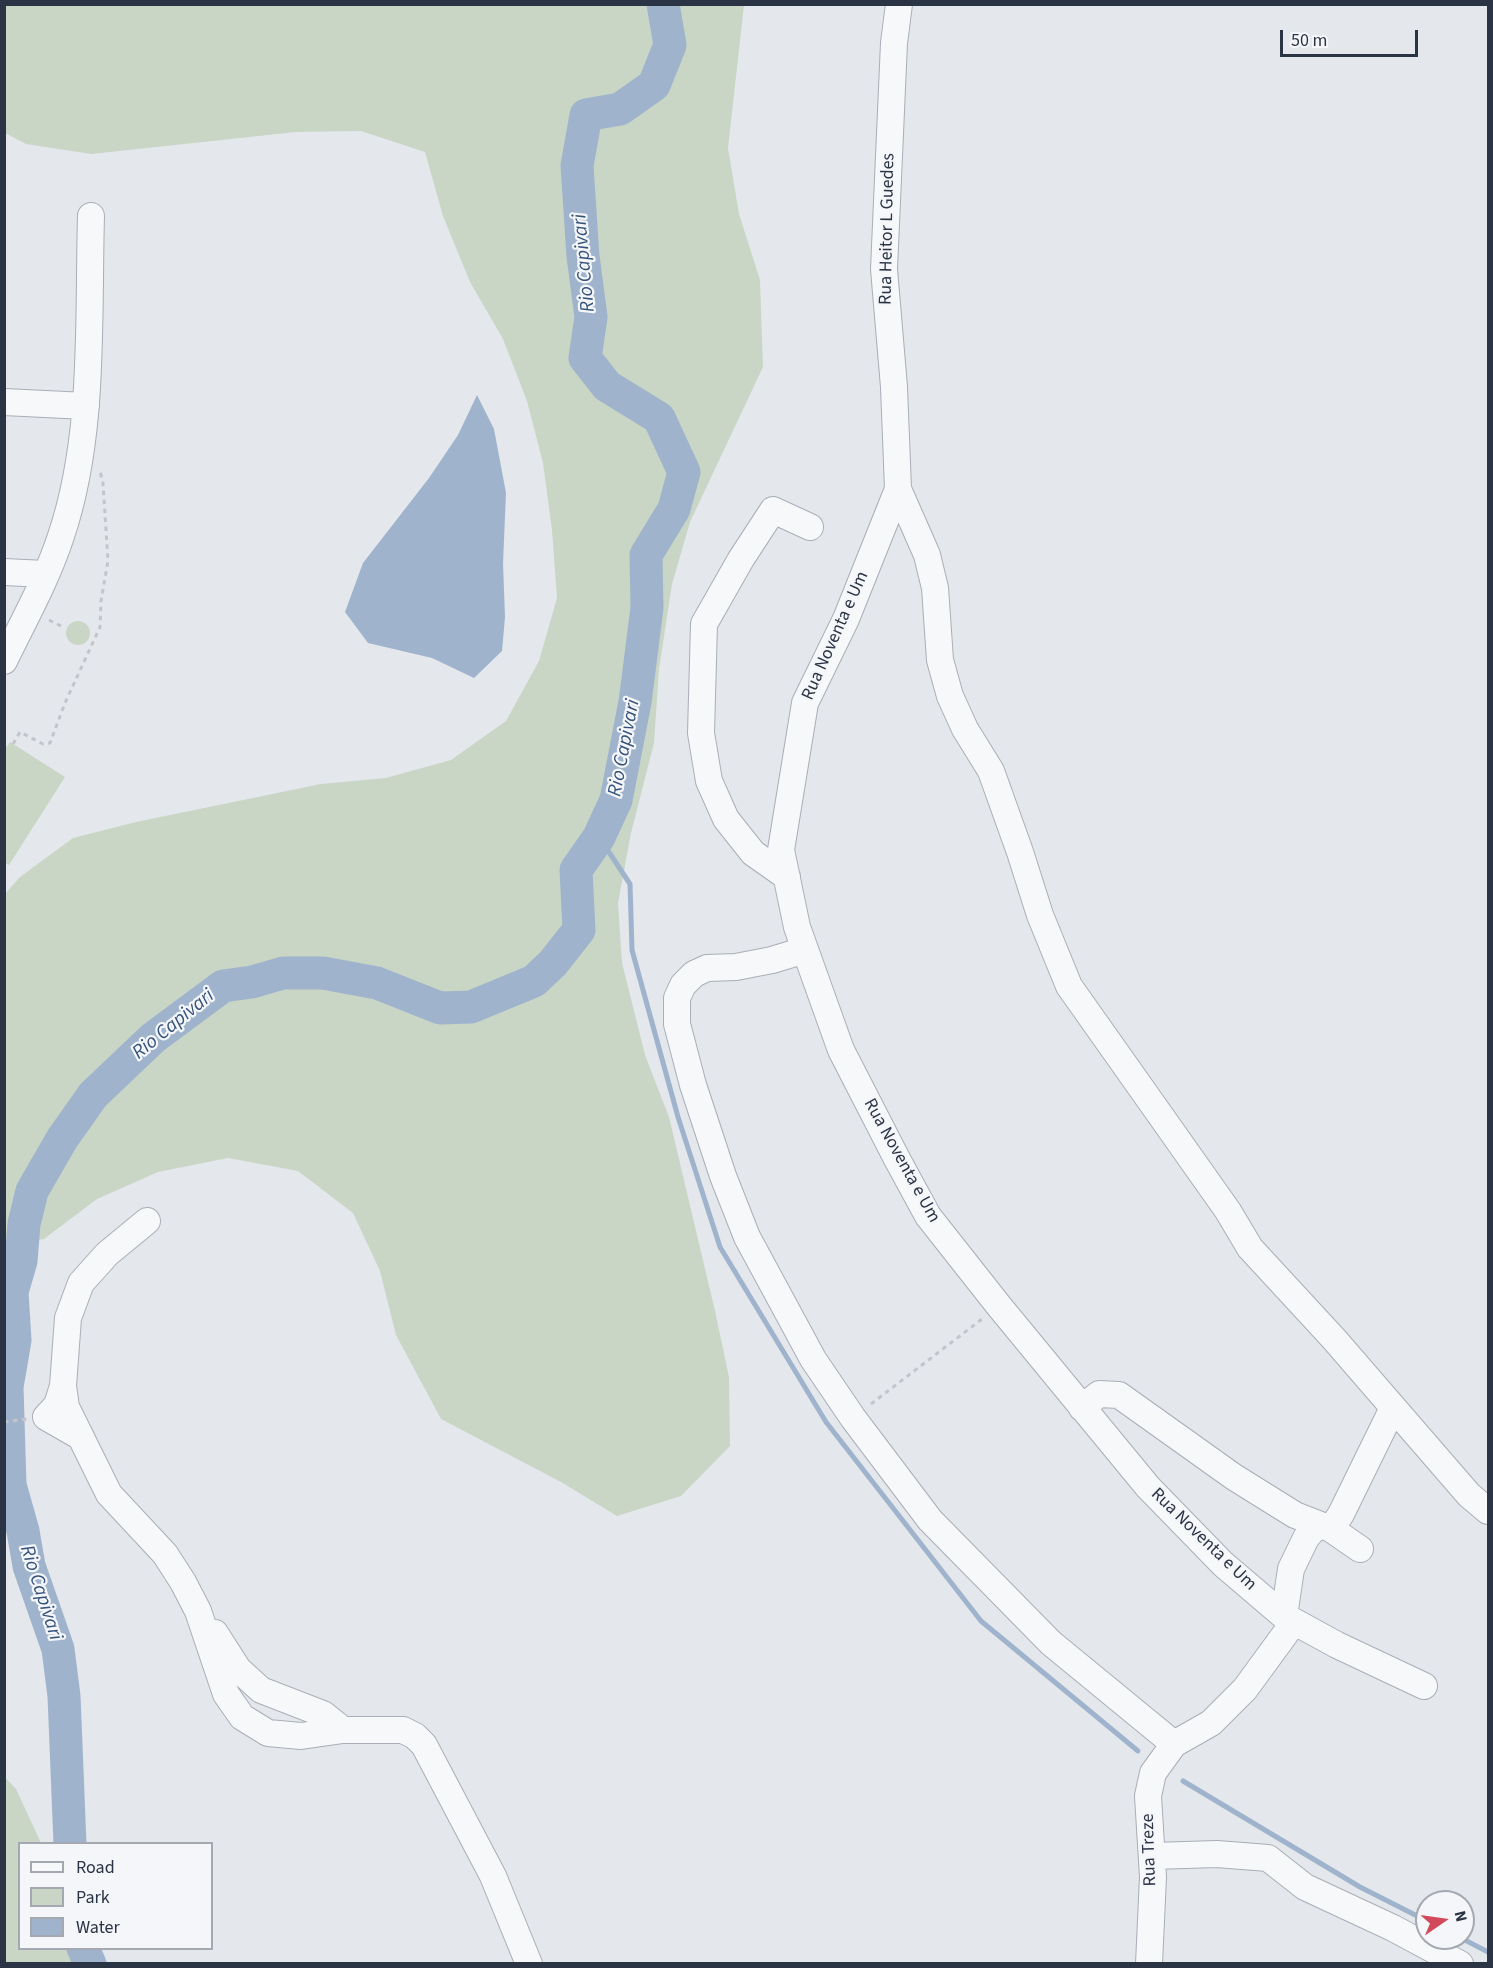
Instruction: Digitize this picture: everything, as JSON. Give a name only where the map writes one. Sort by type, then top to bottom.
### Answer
[{"type":"street","name":"Rua Heitor L Guedes","points":[[898,489],[894,387],[884,269],[894,44],[899,4]]},
{"type":"street","points":[[4,661],[46,574],[61,536],[82,453],[86,406],[91,216]]},
{"type":"street","points":[[4,402],[86,406]]},
{"type":"street","name":"Rua Noventa e Um","points":[[898,489],[846,619],[806,703],[781,850],[797,927],[841,1050],[928,1216],[1148,1487],[1223,1564],[1289,1619],[1337,1645],[1424,1686]]},
{"type":"street","points":[[898,489],[927,555],[935,588],[940,660],[951,696],[965,729],[991,771],[1040,915],[1069,986],[1222,1202],[1250,1248],[1334,1339],[1469,1494],[1488,1511]]},
{"type":"street","points":[[787,877],[753,853],[726,819],[709,781],[701,733],[704,624],[741,559],[773,510],[810,527]]},
{"type":"street","points":[[4,572],[46,574]]},
{"type":"street","points":[[805,950],[772,960],[736,967],[707,968],[694,974],[683,985],[677,998],[677,1024],[693,1085],[723,1176],[747,1238],[813,1359],[853,1418],[930,1520],[1042,1635],[1174,1744],[1210,1723],[1245,1689],[1289,1619],[1291,1569],[1306,1538],[1341,1514],[1393,1408]]},
{"type":"street","points":[[147,1221],[107,1254],[81,1283],[68,1318],[63,1386],[57,1405],[46,1417],[81,1437],[109,1494],[165,1554],[198,1611],[223,1644],[238,1670],[261,1690],[322,1714],[343,1730]]},
{"type":"street","points":[[1082,1408],[1099,1394],[1119,1395],[1234,1477],[1295,1515],[1324,1526],[1360,1549]]},
{"type":"street","points":[[198,1611],[226,1694],[242,1717],[268,1733],[301,1736],[343,1730],[403,1730],[415,1736],[424,1745],[493,1876],[529,1964]]},
{"type":"street","name":"Rua Treze","points":[[1149,1964],[1153,1876],[1148,1796],[1153,1773],[1174,1744]]},
{"type":"street","points":[[1152,1856],[1217,1854],[1268,1858],[1305,1887],[1393,1928],[1460,1964]]},
{"type":"path","points":[[13,744],[20,732],[43,744],[50,743],[69,693],[100,627],[100,601],[108,561],[103,483],[97,464]]},
{"type":"path","points":[[45,618],[61,626]]},
{"type":"path","points":[[853,1418],[999,1306]]},
{"type":"green space","points":[[4,5],[744,5],[728,148],[739,214],[760,280],[763,367],[690,522],[672,584],[659,669],[654,743],[631,833],[618,903],[622,963],[645,1055],[669,1117],[729,1377],[730,1446],[681,1496],[617,1516],[561,1482],[441,1419],[396,1335],[380,1271],[353,1213],[298,1171],[228,1158],[158,1172],[97,1199],[44,1239],[5,1245],[4,895],[20,877],[73,838],[136,822],[321,784],[386,778],[451,760],[506,721],[539,661],[557,598],[552,530],[543,463],[527,401],[503,339],[470,282],[443,216],[425,152],[361,131],[296,132],[91,154],[26,144],[5,133]]},
{"type":"green space","points":[[78,621],[87,624],[90,633],[87,642],[78,645],[69,642],[66,633],[69,624]]},
{"type":"green space","points":[[10,742],[65,777],[9,865],[4,862],[4,750]]},
{"type":"green space","points":[[4,1776],[16,1789],[41,1842],[18,1842],[18,1950],[84,1950],[89,1961],[87,1963],[5,1963]]},
{"type":"water","points":[[477,395],[494,429],[506,493],[503,563],[505,617],[502,651],[474,678],[432,658],[368,643],[345,612],[363,563],[429,478],[458,435]]},
{"type":"waterway","name":"Rio Capivari","points":[[70,1842],[64,1696],[58,1649],[29,1566],[23,1531],[10,1485],[7,1387],[15,1340],[12,1292],[21,1261],[24,1224],[32,1191],[62,1139],[93,1095],[153,1038],[223,986],[252,982],[283,973],[323,973],[377,983],[440,1008],[471,1007],[534,981],[553,963],[579,930],[576,870],[599,837],[616,800],[635,702],[647,608],[646,555],[674,509],[684,472],[659,418],[607,386],[585,358],[591,317],[583,256],[577,166],[586,115],[620,109],[654,85],[670,45],[663,4]]},
{"type":"waterway","points":[[599,837],[630,884],[632,950],[678,1117],[720,1247],[826,1422],[981,1621],[1138,1751]]},
{"type":"waterway","points":[[1183,1781],[1360,1887],[1415,1915]]},
{"type":"waterway","points":[[1475,1945],[1488,1952]]},
{"type":"waterway","name":"Rio Capivari","points":[[84,1950],[90,1964]]}]
